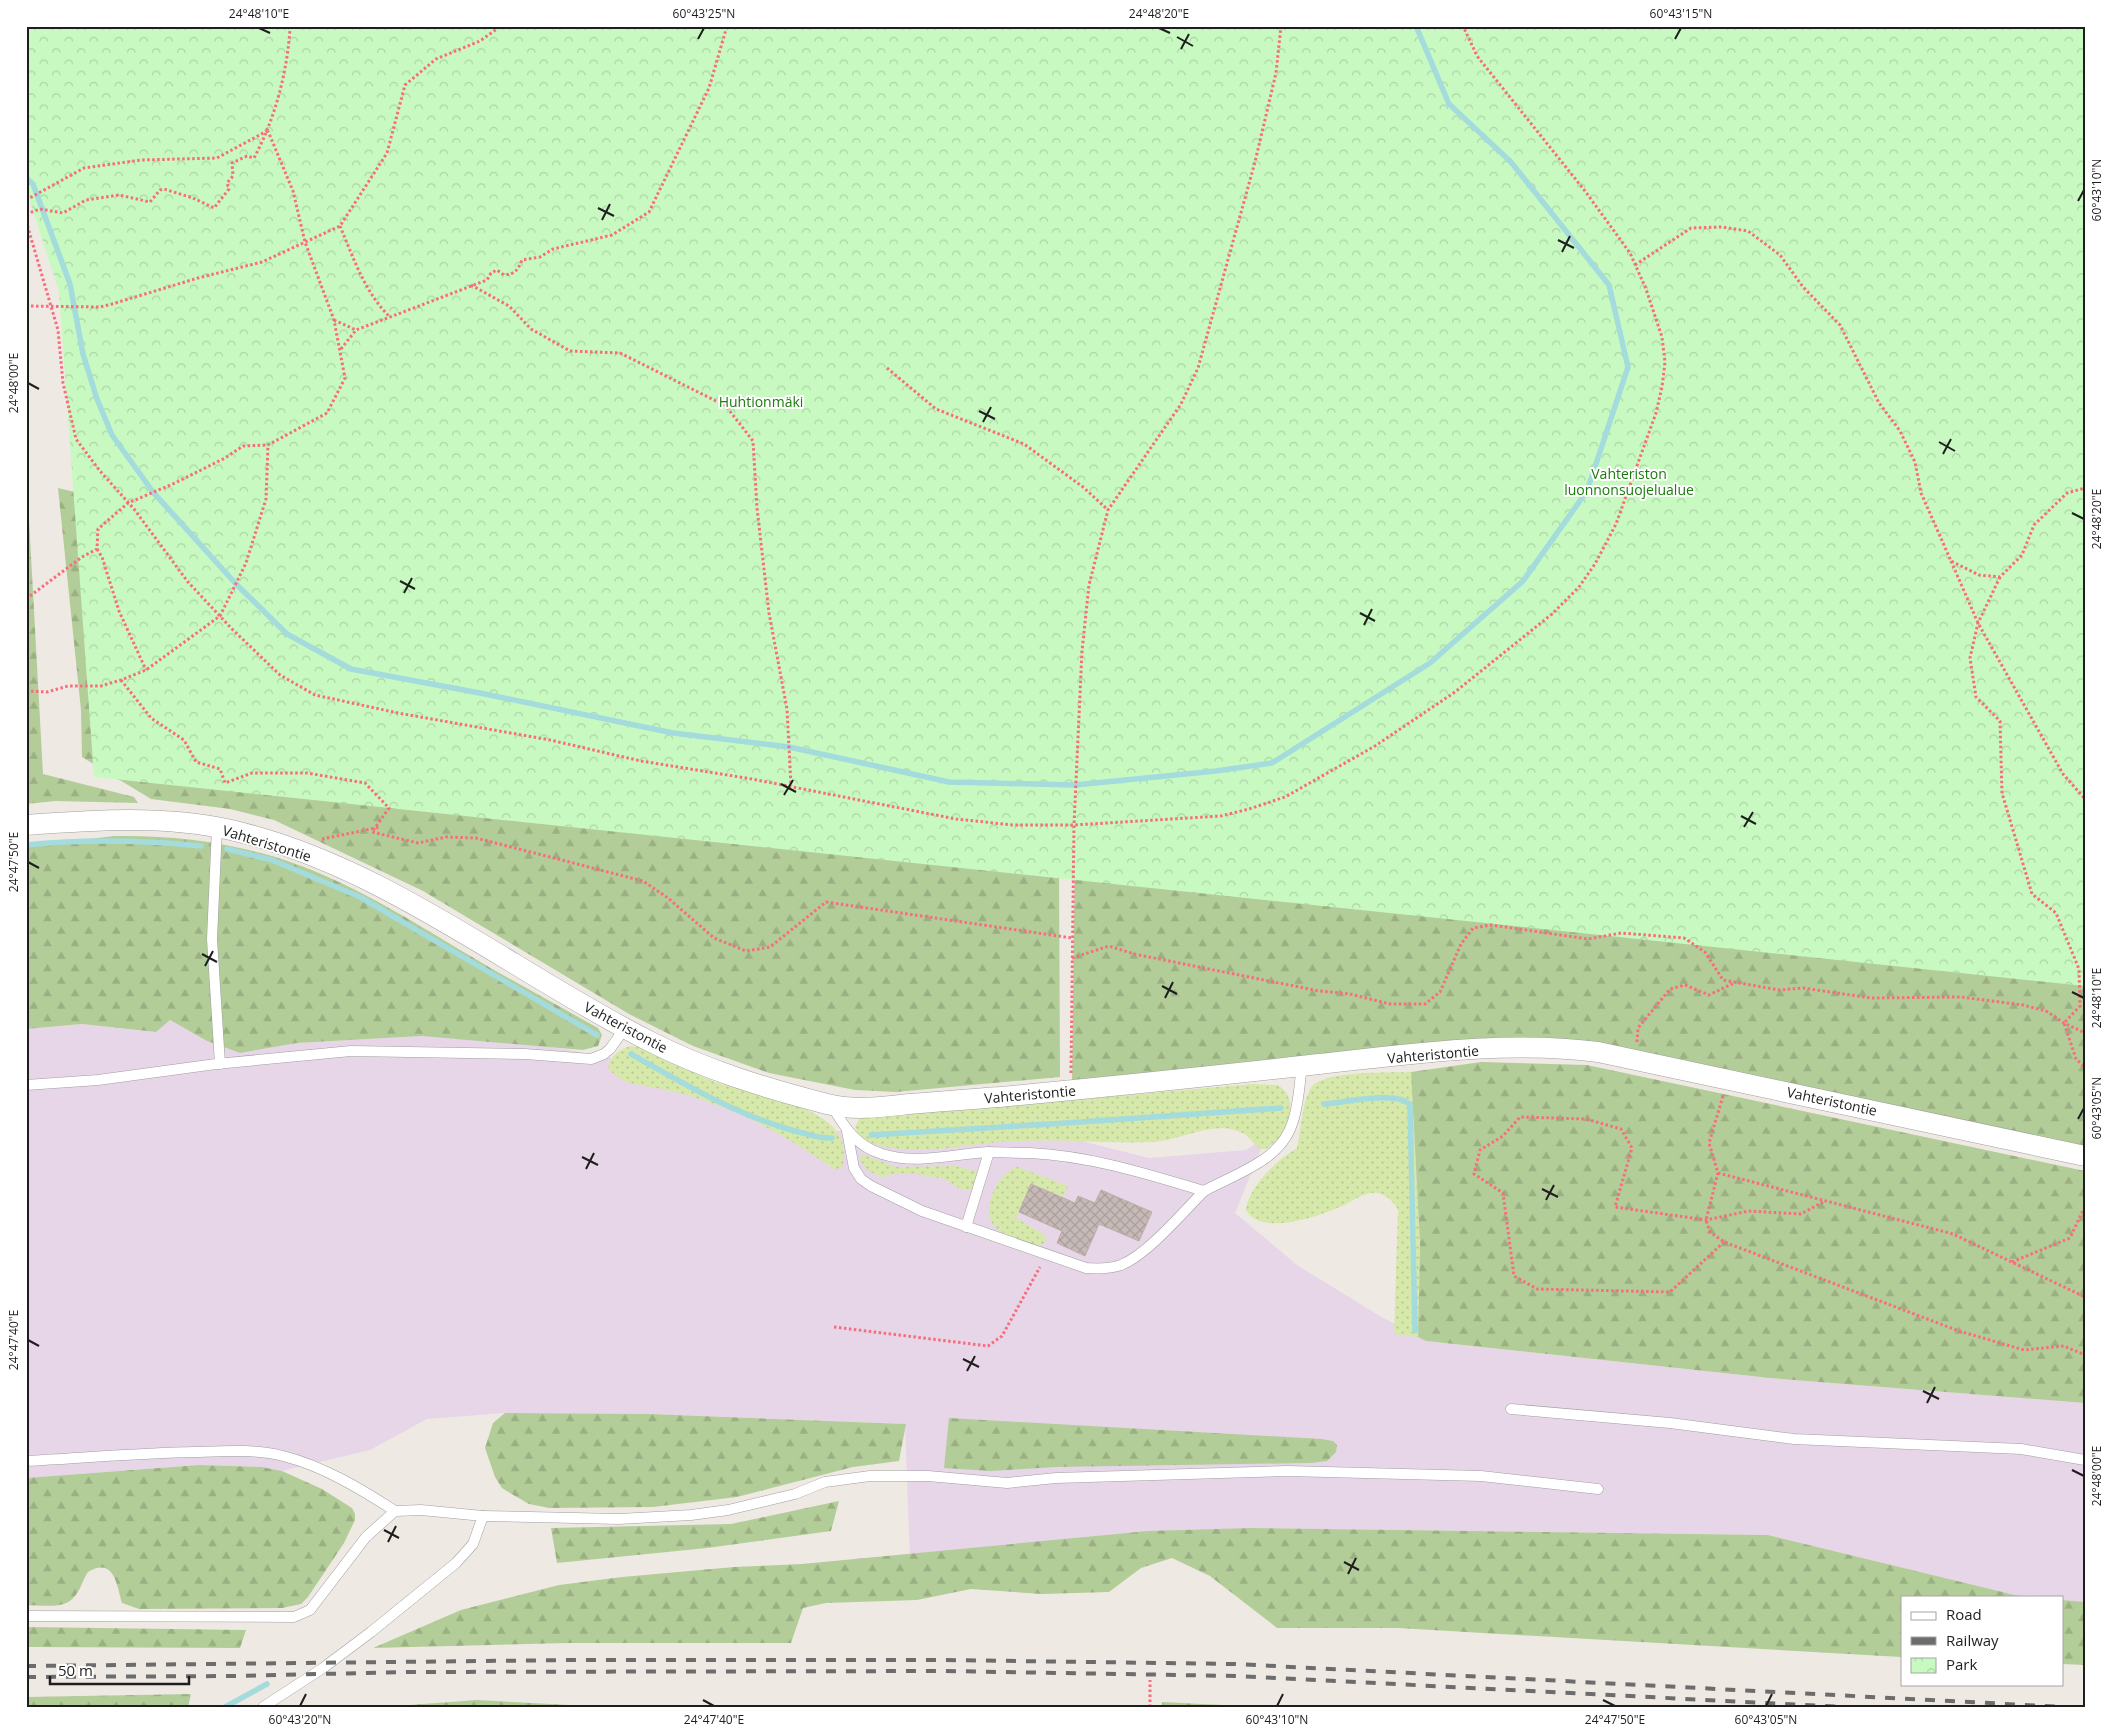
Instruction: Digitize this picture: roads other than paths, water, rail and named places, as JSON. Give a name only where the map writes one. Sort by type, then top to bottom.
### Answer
[{"type":"street","name":"Vahteristontie","points":[[26,825],[137,819],[217,827],[287,846],[339,867],[392,894],[625,1028],[713,1071],[831,1105],[864,1107],[1071,1090],[1424,1053],[1531,1047],[1574,1049],[1636,1060],[2085,1156]]},
{"type":"lane","points":[[217,827],[212,939],[220,1064]]},
{"type":"lane","points":[[26,1085],[98,1080],[220,1064],[351,1051],[525,1054],[591,1059],[604,1054],[610,1049],[625,1028]]},
{"type":"lane","points":[[847,1131],[852,1161],[861,1179],[908,1205],[1046,1255],[1086,1268],[1103,1269],[1119,1266],[1138,1255],[1204,1191],[1267,1158],[1278,1148],[1292,1126],[1295,1116],[1302,1066]]},
{"type":"lane","points":[[831,1105],[847,1131],[864,1147],[890,1156],[929,1158],[989,1152],[1063,1155],[1095,1160],[1204,1191]]},
{"type":"lane","points":[[966,1227],[989,1152]]},
{"type":"lane","points":[[1511,1409],[1670,1423],[1794,1439],[2020,1448],[2085,1460]]},
{"type":"lane","points":[[26,1461],[153,1452],[268,1453],[295,1459],[322,1470],[372,1496],[395,1511]]},
{"type":"lane","points":[[26,1616],[294,1617],[310,1610],[362,1542],[386,1517],[395,1511],[421,1510],[483,1516],[619,1519],[691,1515],[728,1510],[785,1496],[825,1482],[870,1476],[928,1476],[1007,1483],[1056,1478],[1287,1471],[1481,1476],[1598,1489]]},
{"type":"lane","points":[[264,1707],[323,1668],[371,1632],[456,1562],[474,1544],[483,1516]]},
{"type":"waterway","points":[[26,178],[33,184],[70,284],[83,354],[97,399],[112,435],[153,492],[236,584],[287,634],[351,669],[480,693],[673,733],[789,747],[949,782],[1075,785],[1216,771],[1272,763],[1430,663],[1523,581],[1587,491],[1628,367],[1609,285],[1511,162],[1449,104],[1416,26]]},
{"type":"waterway","points":[[26,845],[113,841],[201,846]]},
{"type":"waterway","points":[[227,849],[272,860],[360,897],[597,1035]]},
{"type":"waterway","points":[[631,1054],[713,1099],[755,1118],[823,1138],[832,1138]]},
{"type":"waterway","points":[[1324,1104],[1370,1098],[1394,1098],[1410,1105],[1415,1331]]},
{"type":"waterway","points":[[871,1135],[1281,1108]]},
{"type":"waterway","points":[[225,1707],[267,1684]]},
{"type":"railway","points":[[26,1666],[576,1660],[944,1660],[1235,1664],[2065,1707]]},
{"type":"railway","points":[[26,1677],[234,1676],[406,1672],[944,1671],[1237,1676],[1844,1707]]},
{"type":"park label","name":"Huhtionmäki","points":[[761,401]]},
{"type":"park label","name":"Vahteriston luonnonsuojelualue","points":[[1629,482]]}]
